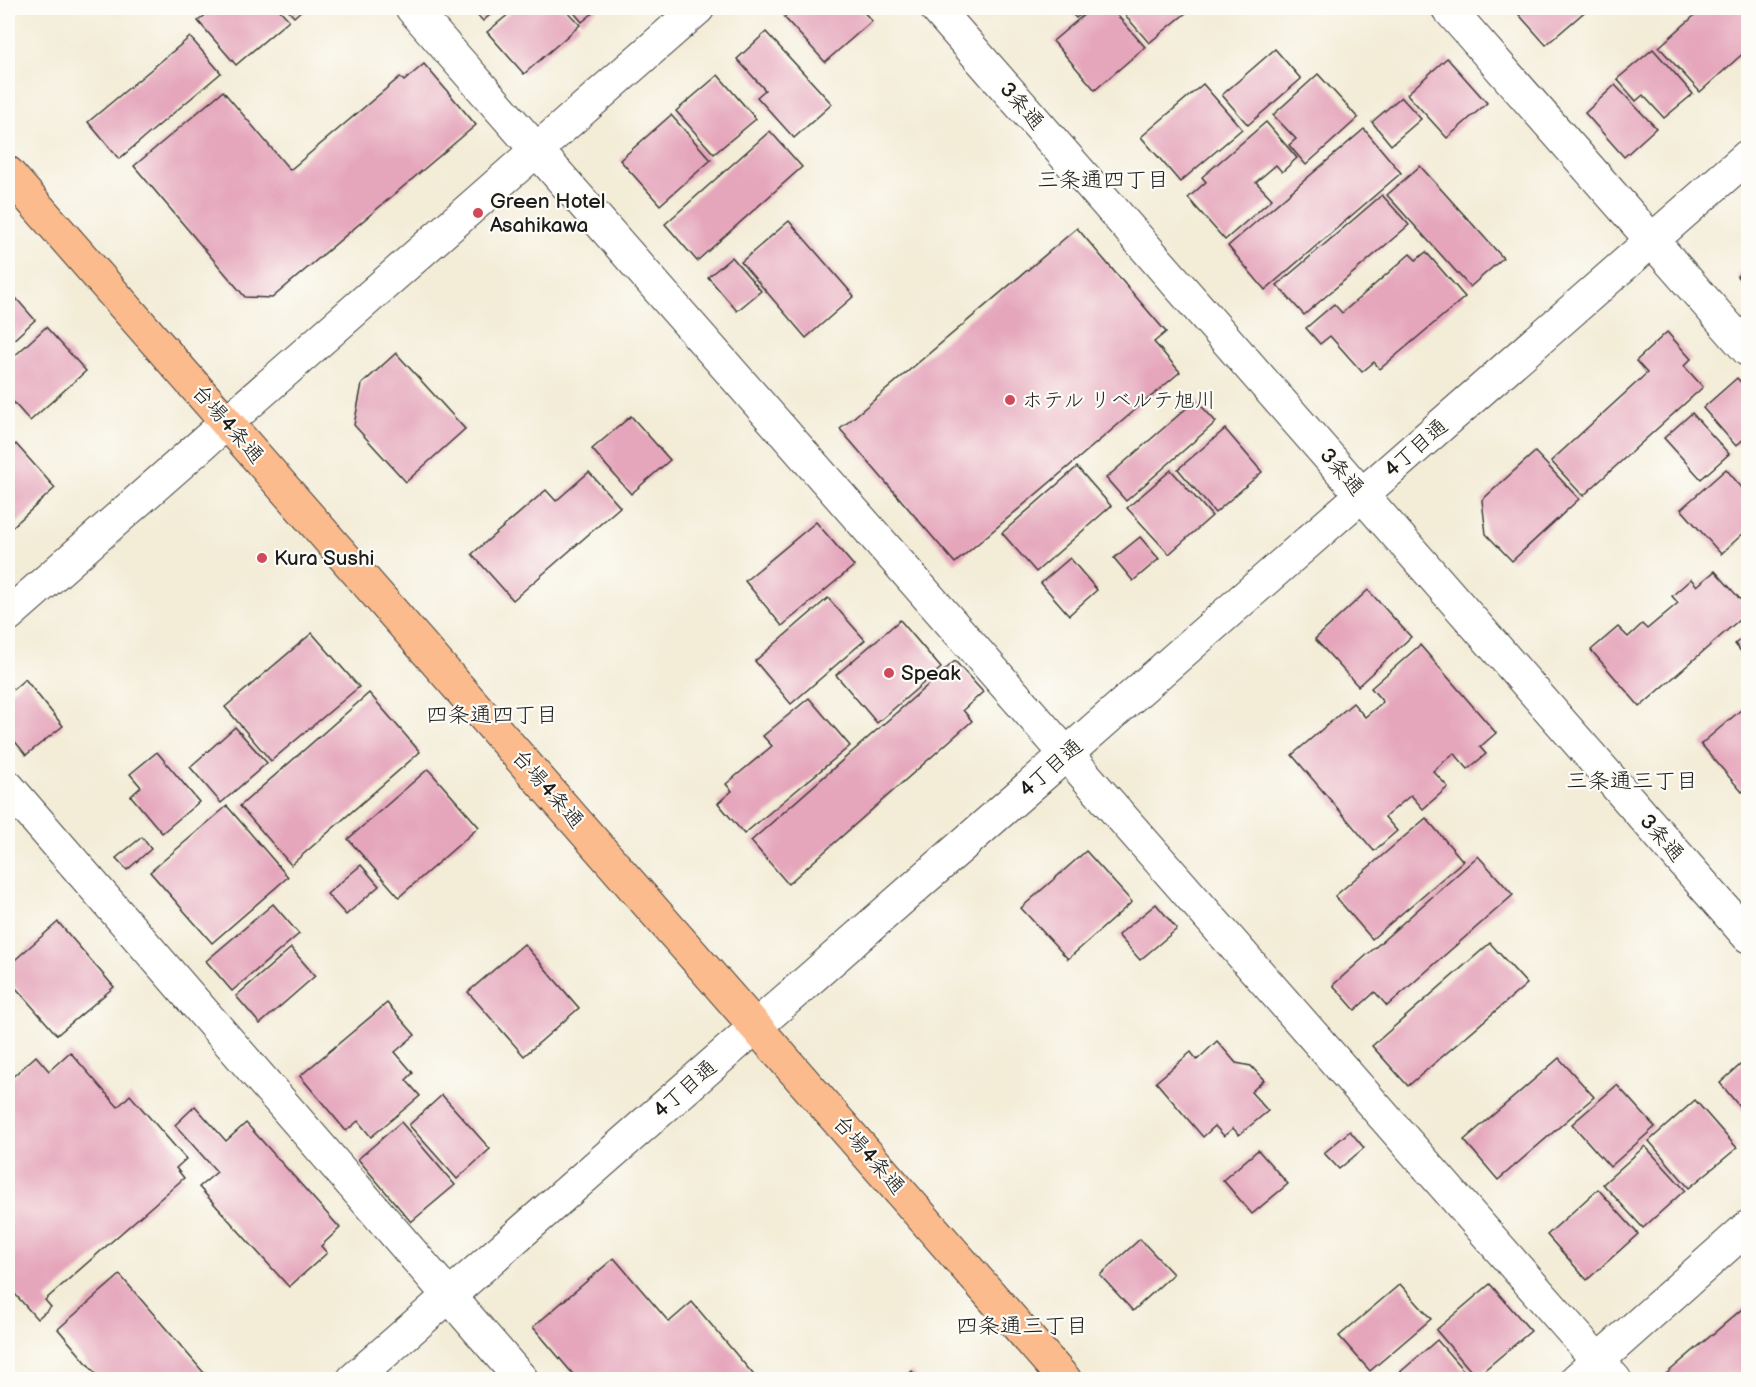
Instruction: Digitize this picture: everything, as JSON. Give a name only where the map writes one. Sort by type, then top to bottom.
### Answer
[{"type":"highway","name":"台場4条通","points":[[8,173],[1065,1380]]},
{"type":"street","points":[[412,8],[1066,754],[1596,1373],[1749,1227]]},
{"type":"street","points":[[8,615],[698,8]]},
{"type":"street","name":"3条通","points":[[936,8],[1749,936]]},
{"type":"street","points":[[1448,8],[1749,350]]},
{"type":"street","name":"4丁目通","points":[[353,1380],[1749,156]]},
{"type":"street","points":[[8,787],[522,1380]]},
{"type":"building","points":[[214,8],[278,8],[289,20],[236,65],[198,21]]},
{"type":"building","points":[[286,8],[304,8],[294,17]]},
{"type":"building","points":[[471,8],[498,8],[483,21]]},
{"type":"building","points":[[516,8],[564,8],[580,25],[524,74],[487,32]]},
{"type":"building","points":[[570,8],[599,8],[582,22]]},
{"type":"building","points":[[795,8],[860,8],[872,21],[825,62],[784,17]]},
{"type":"building","points":[[1067,8],[1089,8],[1076,18]]},
{"type":"building","points":[[1092,8],[1111,8],[1145,47],[1095,90],[1053,41]]},
{"type":"building","points":[[1119,8],[1192,8],[1149,43]]},
{"type":"building","points":[[1513,8],[1589,8],[1546,45]]},
{"type":"building","points":[[1703,8],[1748,8],[1748,49],[1700,92],[1659,47]]},
{"type":"building","points":[[766,32],[832,104],[794,138],[757,97],[765,90],[737,59]]},
{"type":"building","points":[[190,37],[221,73],[119,159],[88,122]]},
{"type":"building","points":[[1275,49],[1301,79],[1248,125],[1222,95]]},
{"type":"building","points":[[1653,49],[1693,94],[1664,118],[1643,95],[1636,101],[1617,79]]},
{"type":"building","points":[[1447,58],[1487,103],[1447,138],[1407,94]]},
{"type":"building","points":[[424,64],[476,125],[272,298],[245,297],[134,166],[223,91],[290,170],[400,77],[404,81]]},
{"type":"building","points":[[1318,74],[1358,118],[1306,165],[1289,145],[1296,139],[1273,115]]},
{"type":"building","points":[[718,75],[756,119],[714,154],[676,111]]},
{"type":"building","points":[[1203,84],[1242,129],[1180,182],[1141,137]]},
{"type":"building","points":[[1615,85],[1656,128],[1624,157],[1585,113]]},
{"type":"building","points":[[1401,97],[1421,119],[1391,145],[1372,122]]},
{"type":"building","points":[[671,115],[711,160],[660,205],[620,160]]},
{"type":"building","points":[[1266,122],[1297,158],[1282,172],[1276,165],[1256,182],[1272,199],[1225,240],[1188,198],[1206,182],[1202,177]]},
{"type":"building","points":[[1364,129],[1401,173],[1265,290],[1228,246]]},
{"type":"building","points":[[770,131],[802,167],[697,261],[665,224]]},
{"type":"building","points":[[1420,166],[1503,258],[1470,287],[1387,195]]},
{"type":"building","points":[[1382,195],[1409,225],[1304,315],[1277,285]]},
{"type":"building","points":[[789,221],[854,296],[806,338],[741,262]]},
{"type":"building","name":"ホテル リベルテ旭川","points":[[1077,228],[1166,332],[1154,342],[1180,372],[955,563],[840,429]]},
{"type":"building","points":[[1426,252],[1465,297],[1380,369],[1374,362],[1362,372],[1330,336],[1320,344],[1306,328],[1334,304],[1342,313],[1410,254],[1416,260]]},
{"type":"building","points":[[732,257],[761,291],[737,311],[708,277]]},
{"type":"building","points":[[1748,266],[1748,290],[1737,276]]},
{"type":"building","points":[[8,289],[35,320],[8,345]]},
{"type":"building","points":[[46,327],[86,371],[30,421],[8,396],[8,362]]},
{"type":"building","points":[[1667,332],[1691,359],[1684,366],[1703,387],[1583,496],[1551,461],[1647,373],[1636,361]]},
{"type":"building","points":[[396,353],[465,429],[406,482],[354,425],[362,384]]},
{"type":"building","points":[[1737,378],[1748,390],[1748,435],[1736,446],[1703,408]]},
{"type":"building","points":[[1196,400],[1216,422],[1126,501],[1106,478]]},
{"type":"building","points":[[1692,413],[1729,454],[1701,479],[1664,438]]},
{"type":"building","points":[[631,416],[670,460],[631,494],[592,449]]},
{"type":"building","points":[[1225,429],[1262,472],[1215,513],[1178,469]]},
{"type":"building","points":[[16,444],[55,488],[8,531],[8,452]]},
{"type":"building","points":[[1535,452],[1579,499],[1512,561],[1486,534],[1482,500]]},
{"type":"building","points":[[1077,467],[1111,506],[1036,572],[1002,533]]},
{"type":"building","points":[[1726,469],[1748,495],[1748,529],[1721,554],[1681,509]]},
{"type":"building","points":[[1171,470],[1212,516],[1169,554],[1127,508]]},
{"type":"building","points":[[589,472],[620,507],[513,600],[472,554],[546,490],[556,501]]},
{"type":"building","points":[[816,522],[854,566],[782,626],[745,581]]},
{"type":"building","points":[[1140,537],[1159,559],[1133,581],[1114,558]]},
{"type":"building","points":[[1070,558],[1097,590],[1069,615],[1041,583]]},
{"type":"building","points":[[1715,571],[1748,608],[1748,612],[1640,707],[1591,650],[1618,627],[1628,637],[1642,624],[1647,629],[1678,603],[1672,596],[1691,579],[1697,586]]},
{"type":"building","points":[[1368,590],[1411,637],[1358,686],[1315,639]]},
{"type":"building","points":[[828,598],[865,640],[791,704],[755,661]]},
{"type":"building","points":[[900,620],[941,668],[877,723],[836,675]]},
{"type":"building","points":[[1748,632],[1748,660],[1735,644]]},
{"type":"building","points":[[312,633],[359,687],[271,761],[225,707]]},
{"type":"building","points":[[1420,645],[1496,733],[1480,747],[1486,754],[1468,769],[1454,753],[1433,771],[1448,787],[1423,809],[1411,795],[1385,817],[1397,831],[1374,851],[1292,755],[1353,703],[1365,717],[1383,702],[1371,688]]},
{"type":"building","points":[[955,661],[983,692],[963,710],[972,721],[788,884],[751,841]]},
{"type":"building","points":[[25,679],[63,726],[26,755],[8,733],[8,694]]},
{"type":"building","points":[[369,693],[420,752],[291,865],[240,806]]},
{"type":"building","points":[[809,698],[850,746],[744,834],[718,803],[732,791],[726,784],[772,746],[763,736]]},
{"type":"building","points":[[1748,704],[1748,787],[1742,792],[1701,744]]},
{"type":"building","points":[[235,727],[267,763],[221,803],[190,767]]},
{"type":"building","points":[[157,752],[199,802],[162,833],[131,796],[141,787],[130,774]]},
{"type":"building","points":[[428,769],[479,827],[399,897],[348,839]]},
{"type":"building","points":[[227,806],[288,877],[212,943],[150,872]]},
{"type":"building","points":[[1426,818],[1463,861],[1372,939],[1335,896]]},
{"type":"building","points":[[142,837],[151,849],[127,870],[116,858]]},
{"type":"building","points":[[1086,851],[1132,902],[1068,959],[1021,908]]},
{"type":"building","points":[[1478,856],[1513,895],[1387,1006],[1375,992],[1355,1010],[1333,985]]},
{"type":"building","points":[[361,865],[379,886],[346,915],[327,894]]},
{"type":"building","points":[[273,904],[299,934],[232,991],[206,961]]},
{"type":"building","points":[[1156,904],[1177,929],[1140,960],[1118,935]]},
{"type":"building","points":[[58,922],[114,987],[57,1035],[8,979],[8,966]]},
{"type":"building","points":[[1490,943],[1527,984],[1408,1086],[1372,1046]]},
{"type":"building","points":[[524,944],[579,1008],[524,1056],[468,992]]},
{"type":"building","points":[[291,948],[315,976],[260,1024],[236,996]]},
{"type":"building","points":[[387,1003],[415,1035],[395,1052],[413,1073],[406,1080],[420,1096],[371,1137],[358,1121],[346,1131],[300,1076]]},
{"type":"building","points":[[1217,1041],[1236,1063],[1251,1066],[1264,1080],[1251,1092],[1268,1111],[1239,1135],[1233,1128],[1224,1136],[1215,1126],[1203,1137],[1156,1082],[1191,1052],[1197,1060]]},
{"type":"building","points":[[70,1052],[118,1107],[130,1095],[186,1159],[176,1168],[184,1178],[45,1300],[51,1307],[37,1319],[8,1286],[8,1081],[36,1056],[49,1071]]},
{"type":"building","points":[[1559,1058],[1594,1097],[1498,1180],[1464,1140]]},
{"type":"building","points":[[1748,1058],[1748,1117],[1720,1083]]},
{"type":"building","points":[[1617,1085],[1655,1127],[1610,1167],[1572,1124]]},
{"type":"building","points":[[442,1095],[490,1149],[457,1179],[409,1125]]},
{"type":"building","points":[[1695,1100],[1737,1148],[1689,1188],[1649,1141]]},
{"type":"building","points":[[195,1106],[226,1141],[246,1123],[340,1228],[321,1246],[327,1253],[289,1287],[199,1187],[217,1172],[175,1125]]},
{"type":"building","points":[[401,1122],[455,1185],[411,1222],[358,1159]]},
{"type":"building","points":[[1350,1131],[1364,1148],[1339,1169],[1324,1153]]},
{"type":"building","points":[[1645,1146],[1685,1190],[1643,1228],[1603,1184]]},
{"type":"building","points":[[1258,1150],[1288,1184],[1252,1214],[1223,1180]]},
{"type":"building","points":[[1598,1189],[1638,1234],[1587,1280],[1547,1235]]},
{"type":"building","points":[[1140,1239],[1173,1274],[1133,1311],[1100,1275]]},
{"type":"building","points":[[614,1258],[669,1322],[692,1302],[758,1380],[578,1380],[533,1327]]},
{"type":"building","points":[[120,1275],[210,1380],[101,1380],[58,1329]]},
{"type":"building","points":[[1400,1284],[1431,1319],[1370,1371],[1339,1336]]},
{"type":"building","points":[[1490,1284],[1531,1331],[1476,1377],[1436,1330]]},
{"type":"building","points":[[1748,1304],[1748,1380],[1671,1380],[1666,1374]]},
{"type":"building","points":[[1437,1340],[1470,1378],[1468,1380],[1403,1380],[1398,1374]]},
{"type":"building","points":[[912,1371],[919,1380],[902,1380]]},
{"type":"place","name":"Green Hotel Asahikawa","points":[[478,213]]},
{"type":"place","name":"ホテル リベルテ旭川","points":[[1010,400]]},
{"type":"place","name":"Kura Sushi","points":[[262,558]]},
{"type":"place","name":"Speak","points":[[889,673]]},
{"type":"district","name":"三条通四丁目","points":[[1103,180]]},
{"type":"district","name":"四条通四丁目","points":[[492,715]]},
{"type":"district","name":"三条通三丁目","points":[[1632,781]]},
{"type":"district","name":"四条通三丁目","points":[[1022,1326]]}]
